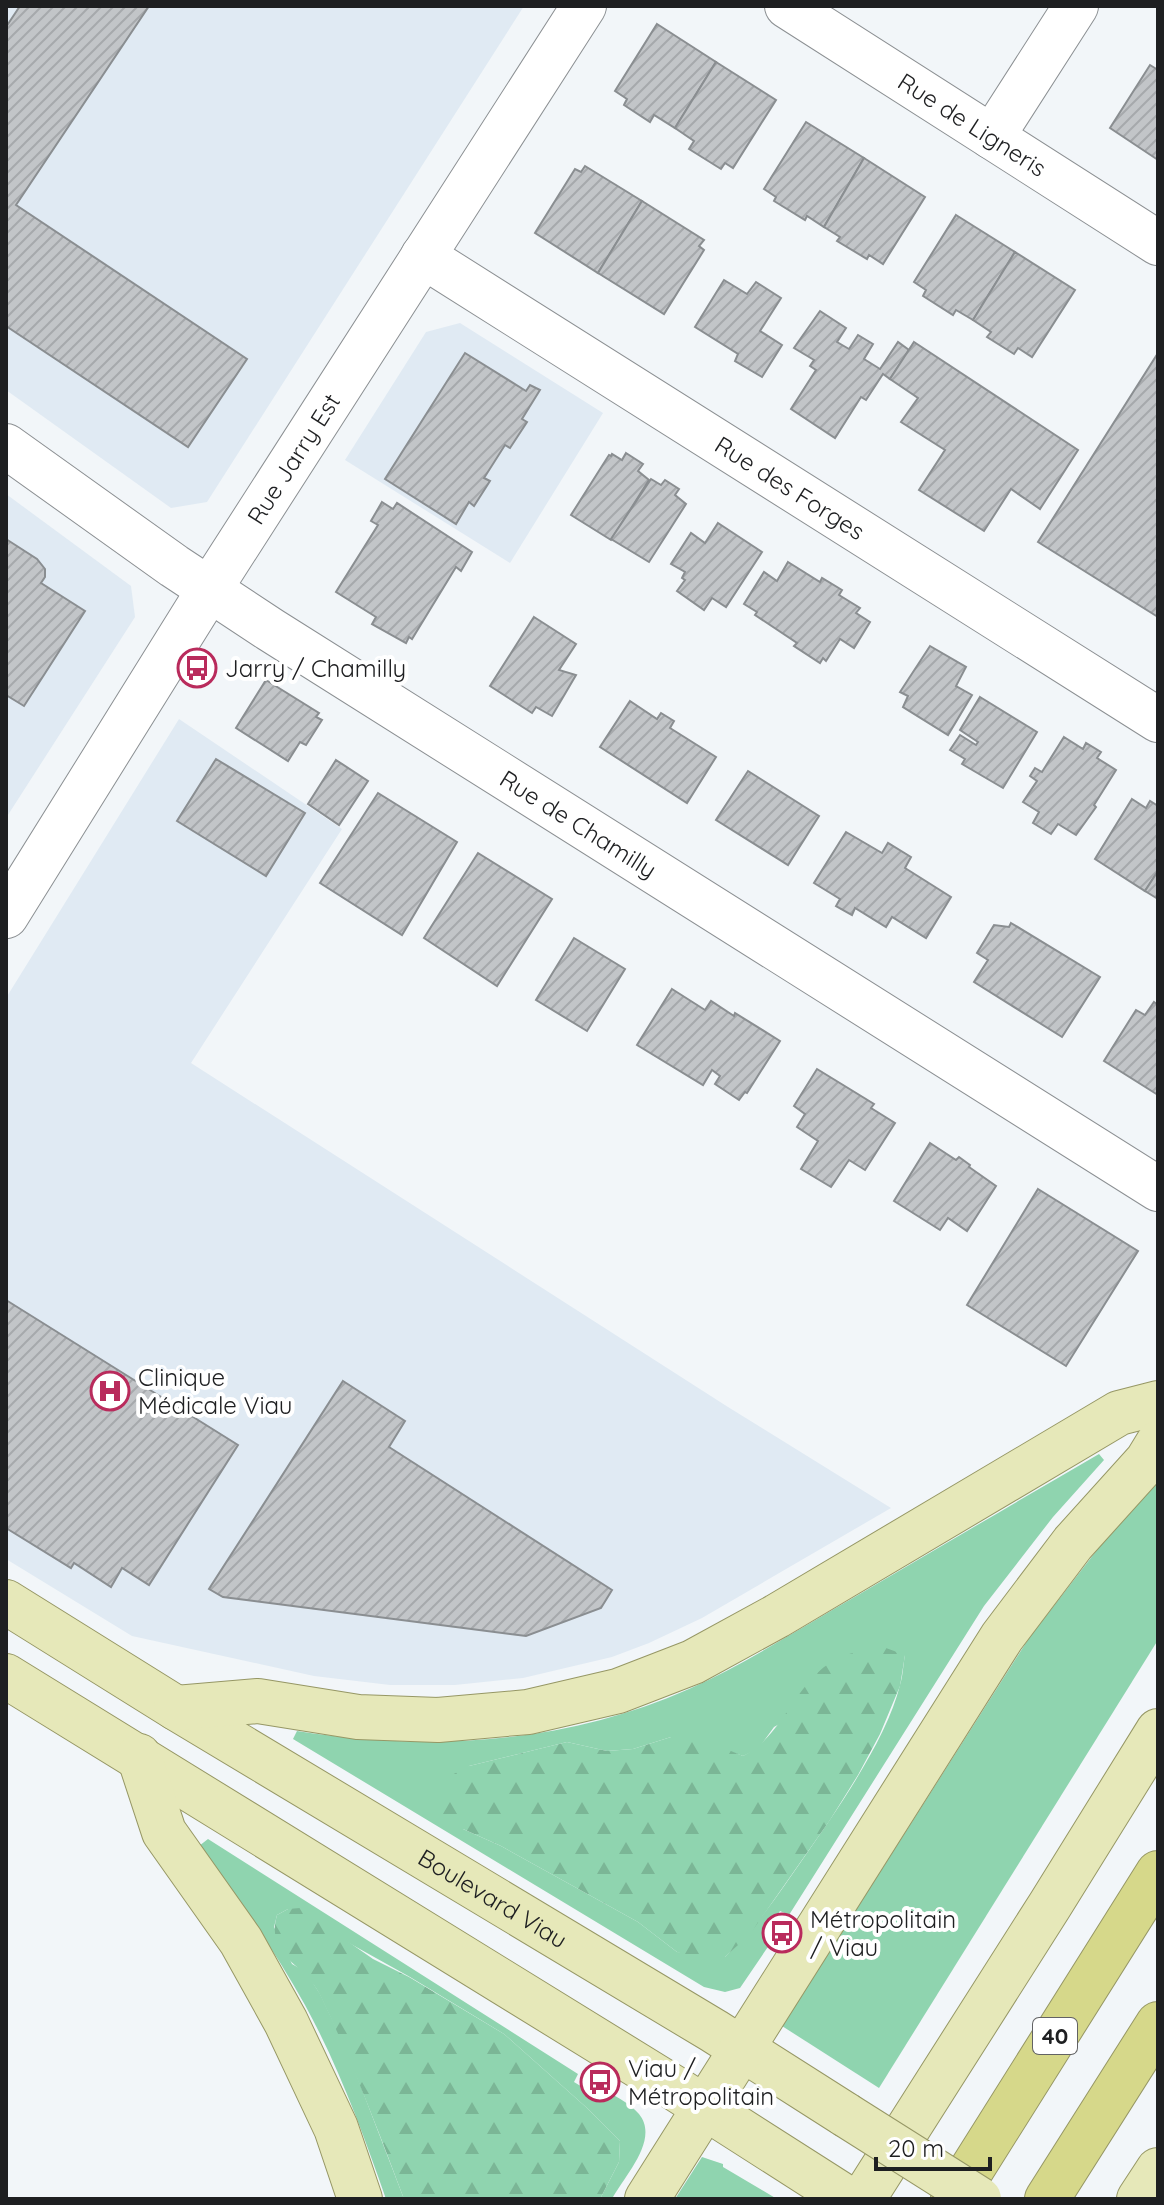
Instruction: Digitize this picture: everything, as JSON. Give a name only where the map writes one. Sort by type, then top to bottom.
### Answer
[{"type":"highway","name":"40","points":[[953,2199],[1158,1873]]},
{"type":"highway","points":[[1047,2199],[1158,2024]]},
{"type":"main road","points":[[176,1708],[258,1701],[358,1717],[438,1720],[528,1712],[618,1691],[693,1662],[871,1562],[1119,1413],[1158,1403]]},
{"type":"main road","points":[[647,2199],[1002,1637],[1073,1543],[1147,1461],[1158,1443]]},
{"type":"main road","name":"Boulevard Viau","points":[[6,1602],[742,2049],[979,2199]]},
{"type":"main road","points":[[6,1676],[704,2106],[848,2199]]},
{"type":"main road","points":[[863,2199],[1158,1731]]},
{"type":"main road","points":[[139,1756],[164,1832],[241,1941],[286,2022],[336,2128],[360,2199]]},
{"type":"main road","points":[[1139,2199],[1158,2170]]},
{"type":"street","name":"Rue Jarry Est","points":[[6,916],[209,590],[584,6]]},
{"type":"street","name":"Rue de Ligneris","points":[[787,6],[1158,243]]},
{"type":"street","points":[[992,137],[1076,6]]},
{"type":"street","name":"Rue des Forges","points":[[423,256],[1158,720]]},
{"type":"street","name":"Rue de Chamilly","points":[[6,446],[209,590],[1158,1189]]},
{"type":"shaded area","points":[[6,6],[524,6],[207,502],[171,508],[6,390]]},
{"type":"shaded area","points":[[460,323],[603,413],[510,563],[345,460],[426,332]]},
{"type":"shaded area","points":[[6,494],[131,586],[135,617],[6,818]]},
{"type":"shaded area","points":[[179,719],[342,829],[191,1063],[891,1508],[702,1618],[649,1643],[612,1657],[523,1678],[455,1685],[390,1685],[314,1676],[132,1636],[6,1559],[6,998]]},
{"type":"green space","points":[[1099,1454],[1104,1460],[1053,1517],[984,1606],[789,1915],[780,1911],[768,1929],[776,1935],[740,1988],[725,1992],[704,1987],[293,1739],[297,1731],[396,1741],[496,1738],[594,1722],[642,1707],[711,1679],[753,1656]],"holes":[[[905,1655],[893,1706],[860,1774],[777,1896],[725,1957],[677,1952],[638,1922],[501,1846],[463,1829],[469,1766],[567,1742],[607,1751],[633,1749],[671,1737],[743,1756],[758,1749],[774,1727]]]},
{"type":"green space","points":[[1158,1481],[1158,1640],[879,2088],[782,2026],[1029,1638],[1114,1528]]},
{"type":"green space","points":[[886,1648],[905,1655],[900,1686],[880,1734],[830,1820],[750,1934],[725,1957],[700,1959],[677,1952],[638,1922],[501,1846],[463,1829],[439,1811],[436,1797],[446,1778],[469,1766],[567,1742],[607,1751],[633,1749],[671,1737],[695,1736],[743,1756],[770,1734],[802,1690],[827,1665],[848,1654]]},
{"type":"green space","points":[[208,1839],[578,2074],[574,2082],[592,2093],[597,2086],[635,2110],[644,2124],[643,2146],[612,2199],[600,2199],[619,2162],[620,2141],[587,2108],[504,2034],[288,1909],[277,1915],[274,1927],[292,1964],[306,1972],[320,1994],[348,2053],[404,2199],[386,2199],[329,2052],[268,1944],[199,1846]]},
{"type":"green space","points":[[300,1908],[373,1959],[504,2034],[587,2108],[620,2141],[619,2162],[600,2199],[404,2199],[354,2070],[320,1995],[288,1959],[277,1941],[277,1915],[288,1909]]},
{"type":"green space","points":[[702,2157],[723,2164],[723,2167],[777,2199],[675,2199]]},
{"type":"building","points":[[20,6],[149,6],[16,205],[247,359],[188,447],[6,326],[6,27]]},
{"type":"building","points":[[657,24],[716,62],[675,128],[654,115],[650,122],[624,105],[627,99],[615,91]]},
{"type":"building","points":[[716,62],[776,100],[733,168],[725,163],[721,169],[689,149],[694,141],[675,128]]},
{"type":"building","points":[[1150,65],[1158,70],[1158,160],[1110,128]]},
{"type":"building","points":[[806,122],[864,158],[824,227],[807,216],[805,220],[774,201],[776,197],[764,189]]},
{"type":"building","points":[[864,158],[925,197],[883,264],[869,255],[867,259],[837,241],[840,237],[824,227]]},
{"type":"building","points":[[585,166],[642,201],[598,273],[535,233],[575,169],[581,172]]},
{"type":"building","points":[[642,201],[704,240],[699,246],[704,250],[664,314],[598,273]]},
{"type":"building","points":[[956,215],[1015,252],[973,320],[956,310],[953,315],[923,296],[926,290],[914,282]]},
{"type":"building","points":[[1015,252],[1075,290],[1032,357],[1018,348],[1014,354],[987,337],[991,332],[973,320]]},
{"type":"building","points":[[724,280],[747,294],[756,282],[781,298],[760,331],[782,345],[762,377],[735,361],[738,354],[695,327]]},
{"type":"building","points":[[820,311],[846,328],[837,342],[849,349],[858,335],[873,344],[864,359],[880,369],[898,342],[909,350],[890,379],[883,374],[866,400],[861,397],[835,438],[791,409],[816,370],[810,366],[814,360],[794,348]]},
{"type":"building","points":[[914,342],[1078,450],[1040,509],[1011,489],[984,531],[919,490],[945,450],[901,422],[918,398],[890,379]]},
{"type":"building","points":[[465,353],[526,391],[530,385],[540,390],[522,419],[527,422],[510,448],[505,445],[484,478],[490,481],[474,506],[469,502],[456,524],[385,479]]},
{"type":"building","points":[[1158,353],[1158,617],[1038,542]]},
{"type":"building","points":[[626,453],[643,464],[638,471],[649,480],[611,540],[571,515],[609,455],[622,460]]},
{"type":"building","points":[[651,479],[661,485],[665,480],[679,489],[675,495],[686,504],[649,562],[611,539]]},
{"type":"building","points":[[382,502],[393,509],[397,503],[472,552],[461,571],[456,567],[412,639],[409,637],[406,643],[372,624],[376,617],[336,592],[378,525],[371,521]]},
{"type":"building","points":[[718,523],[762,552],[726,607],[712,598],[704,610],[677,591],[685,580],[682,578],[685,572],[671,564],[691,533],[705,543]]},
{"type":"building","points":[[6,539],[37,559],[45,569],[41,583],[85,611],[24,706],[6,695]]},
{"type":"building","points":[[788,562],[820,582],[822,578],[842,590],[839,595],[860,608],[856,613],[870,622],[854,648],[840,639],[826,661],[823,658],[820,663],[794,646],[797,643],[744,604],[764,572],[777,581]]},
{"type":"building","points":[[534,617],[576,644],[559,670],[576,675],[552,716],[536,707],[532,713],[490,686]]},
{"type":"building","points":[[930,646],[966,667],[956,686],[972,695],[948,735],[903,707],[908,696],[900,692]]},
{"type":"building","points":[[266,680],[319,713],[316,717],[322,720],[306,745],[300,742],[288,761],[236,728]]},
{"type":"building","points":[[980,697],[1037,732],[1003,788],[962,764],[965,759],[950,750],[960,735],[976,745],[978,742],[960,730]]},
{"type":"building","points":[[630,701],[657,719],[661,713],[674,721],[670,728],[716,757],[687,803],[600,747]]},
{"type":"building","points":[[1064,737],[1083,749],[1086,743],[1101,752],[1097,758],[1116,770],[1076,835],[1058,824],[1051,834],[1033,823],[1039,812],[1023,802],[1037,781],[1030,776],[1035,768],[1042,772]]},
{"type":"building","points":[[216,759],[305,813],[266,876],[177,821]]},
{"type":"building","points":[[336,760],[368,781],[339,825],[308,804]]},
{"type":"building","points":[[748,771],[819,816],[788,865],[716,820]]},
{"type":"building","points":[[378,793],[457,842],[402,935],[320,883]]},
{"type":"building","points":[[1132,799],[1146,808],[1150,801],[1158,806],[1158,871],[1145,891],[1095,859]]},
{"type":"building","points":[[846,832],[882,853],[888,843],[911,857],[905,868],[951,897],[926,938],[892,917],[886,927],[855,908],[852,915],[836,906],[840,899],[814,883]]},
{"type":"building","points":[[478,853],[552,899],[497,986],[424,938]]},
{"type":"building","points":[[1158,871],[1158,899],[1145,891]]},
{"type":"building","points":[[1011,923],[1100,977],[1062,1037],[974,982],[988,960],[977,953],[994,925],[1009,927]]},
{"type":"building","points":[[574,938],[625,969],[587,1031],[536,1000]]},
{"type":"building","points":[[672,989],[705,1010],[711,1001],[780,1041],[747,1093],[739,1100],[715,1084],[720,1076],[712,1070],[703,1085],[637,1045]]},
{"type":"building","points":[[1154,1002],[1158,1005],[1158,1095],[1104,1061],[1136,1010],[1145,1015]]},
{"type":"building","points":[[817,1069],[874,1104],[871,1108],[895,1123],[865,1170],[849,1160],[831,1187],[801,1169],[818,1141],[797,1127],[805,1114],[794,1106]]},
{"type":"building","points":[[930,1143],[956,1160],[959,1157],[996,1186],[967,1231],[948,1218],[940,1230],[894,1201]]},
{"type":"building","points":[[1038,1189],[1138,1251],[1066,1366],[967,1305]]},
{"type":"building","points":[[6,1300],[238,1445],[149,1585],[122,1568],[111,1587],[74,1563],[71,1568],[6,1528]]},
{"type":"building","points":[[343,1381],[405,1421],[389,1447],[612,1590],[601,1608],[526,1636],[223,1597],[209,1589]]},
{"type":"place","name":"Jarry / Chamilly","points":[[197,668]]},
{"type":"place","name":"Clinique Médicale Viau","points":[[110,1391]]},
{"type":"place","name":"Métropolitain / Viau","points":[[782,1933]]},
{"type":"place","name":"Viau / Métropolitain","points":[[600,2082]]}]
